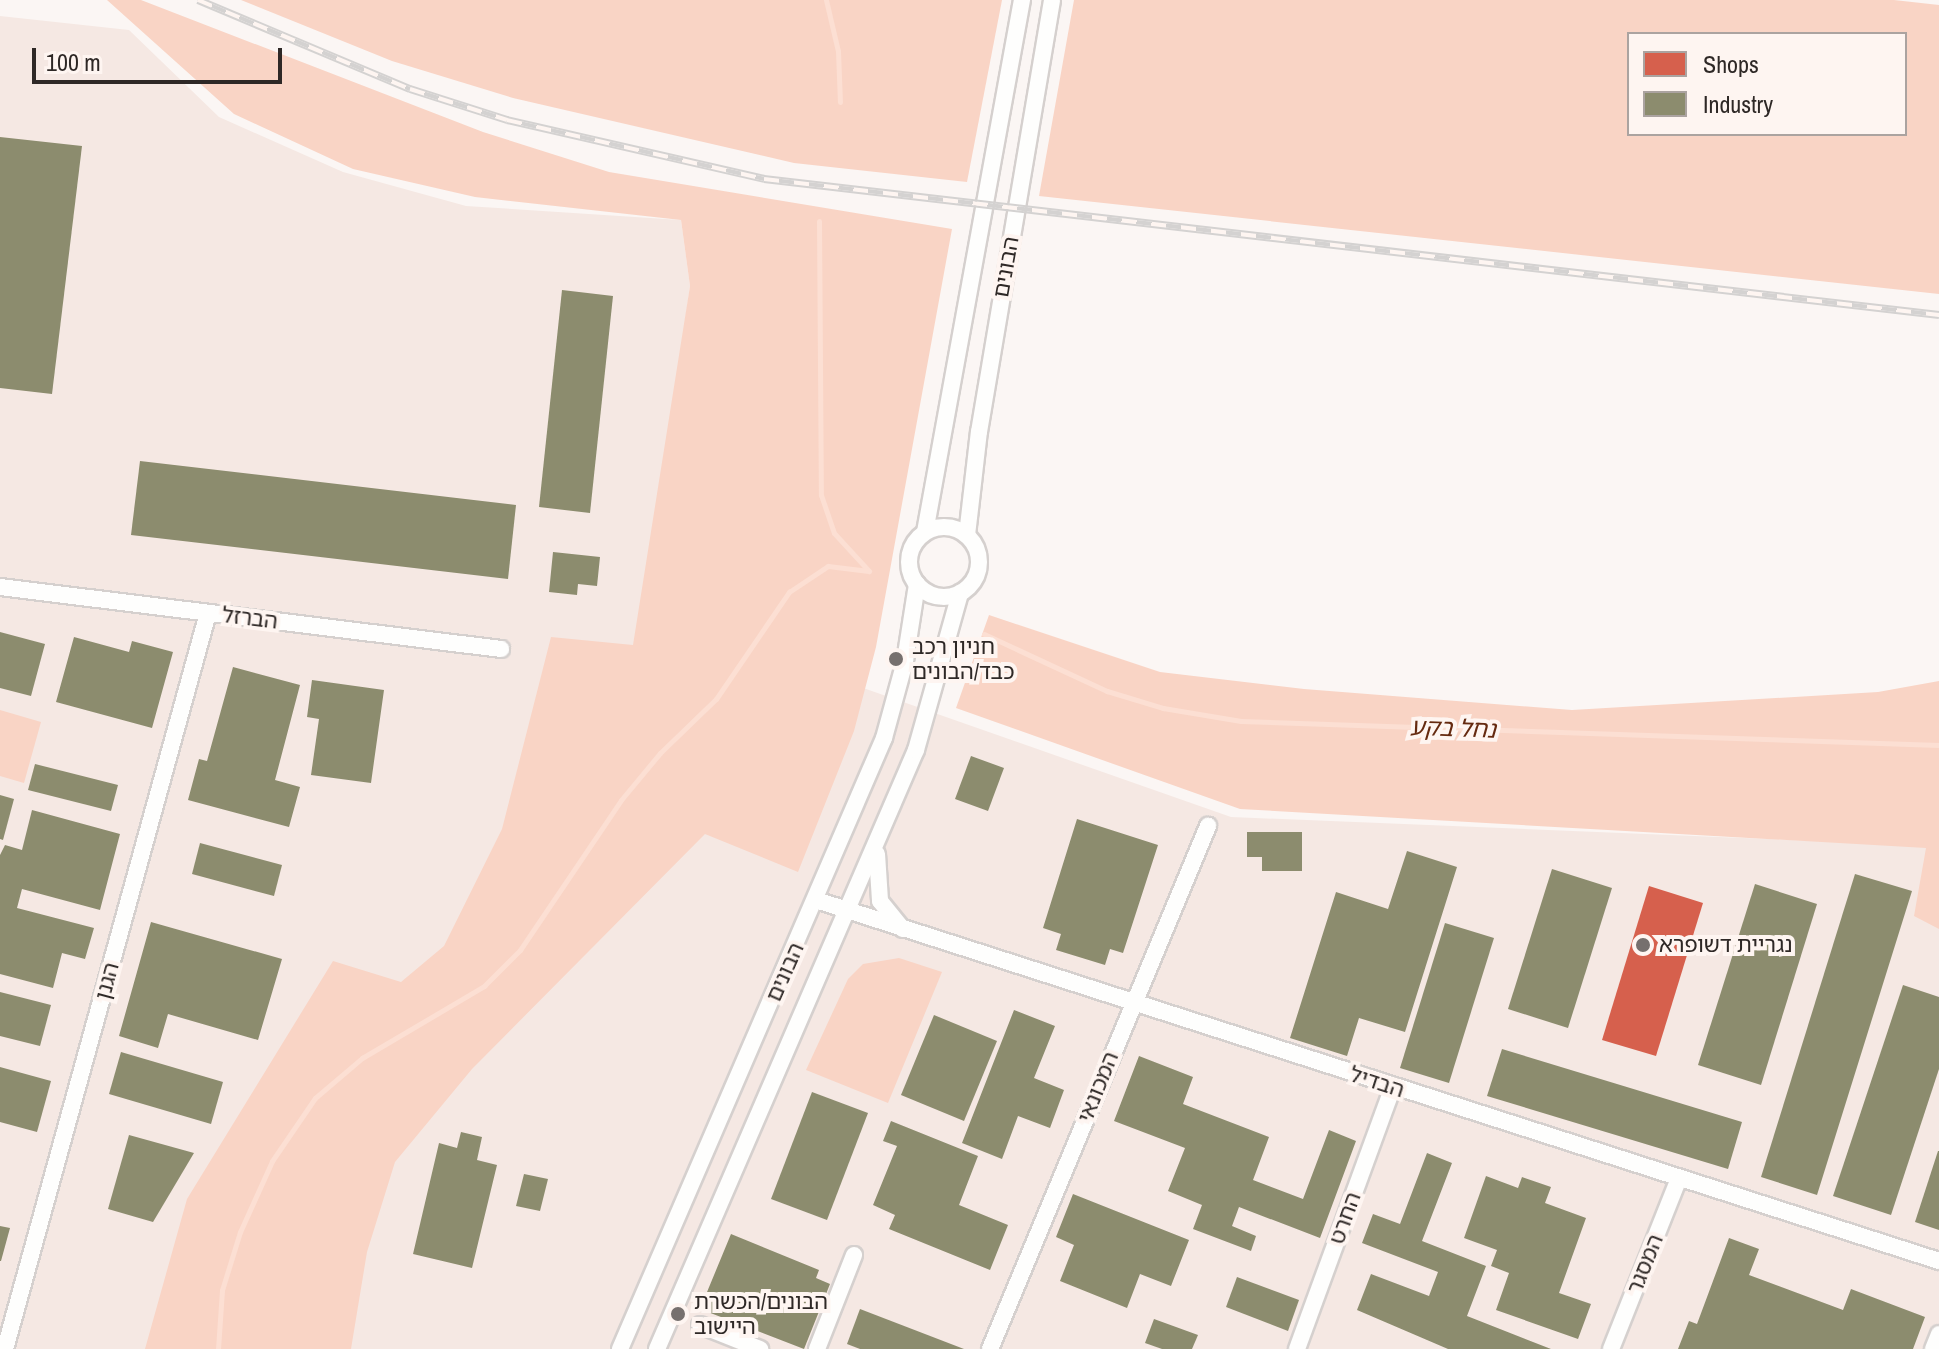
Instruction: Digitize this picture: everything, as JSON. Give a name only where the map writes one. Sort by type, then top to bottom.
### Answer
[{"type":"street","name":"הבונים","points":[[925,532],[1022,0]]},
{"type":"street","name":"הבונים","points":[[967,535],[979,432],[1052,0]]},
{"type":"street","points":[[947,527],[967,535],[979,566],[960,593],[937,596],[917,584],[909,562],[925,532],[947,527]]},
{"type":"street","name":"הבונים","points":[[620,1349],[884,738],[905,661],[917,584]]},
{"type":"street","name":"הברזל","points":[[0,587],[501,649]]},
{"type":"street","name":"הבונים","points":[[657,1349],[916,750],[960,593]]},
{"type":"street","name":"הגנן","points":[[5,1349],[208,613]]},
{"type":"street","name":"המכונאי","points":[[990,1349],[1208,826]]},
{"type":"street","points":[[877,846],[880,901],[888,916],[907,933]]},
{"type":"street","name":"הבדיל","points":[[816,900],[847,914],[1939,1261]]},
{"type":"street","name":"החרט","points":[[1297,1349],[1393,1087]]},
{"type":"street","name":"המסגר","points":[[1611,1349],[1679,1178]]},
{"type":"street","points":[[817,1349],[854,1255]]},
{"type":"street","points":[[700,1325],[760,1349]]},
{"type":"street","points":[[1933,1349],[1939,1334]]},
{"type":"shaded area","points":[[107,0],[141,0],[483,132],[609,172],[952,229],[876,647],[854,731],[798,872],[705,834],[472,1069],[395,1162],[367,1252],[351,1349],[145,1349],[187,1199],[333,961],[401,982],[444,946],[502,829],[551,637],[633,645],[690,286],[681,220],[475,197],[353,169],[234,114]]},
{"type":"shaded area","points":[[241,0],[1002,0],[967,182],[794,163],[513,98],[392,61]]},
{"type":"shaded area","points":[[1074,0],[1894,0],[1939,5],[1939,294],[1039,196]]},
{"type":"shaded area","points":[[0,16],[129,30],[219,117],[343,172],[466,206],[681,220],[690,286],[644,611],[1231,817],[1939,846],[1939,1349],[0,1349]]},
{"type":"shaded area","points":[[989,615],[1160,672],[1304,689],[1572,710],[1878,692],[1939,681],[1939,929],[1914,916],[1926,848],[1240,809],[956,708]]},
{"type":"shaded area","points":[[0,710],[41,722],[24,783],[0,776]]},
{"type":"shaded area","points":[[899,958],[942,972],[888,1103],[806,1070],[848,979],[863,964]]},
{"type":"building: Shops","points":[[1649,886],[1703,903],[1656,1056],[1602,1040]]},
{"type":"building: Industry","points":[[0,137],[82,146],[52,394],[0,388]]},
{"type":"building: Industry","points":[[562,290],[613,296],[590,513],[539,507]]},
{"type":"building: Industry","points":[[140,461],[516,505],[508,579],[131,535]]},
{"type":"building: Industry","points":[[553,552],[600,557],[597,586],[578,584],[577,595],[549,592]]},
{"type":"building: Industry","points":[[0,632],[45,644],[31,696],[0,688]]},
{"type":"building: Industry","points":[[74,637],[129,652],[132,641],[173,652],[152,728],[56,702]]},
{"type":"building: Industry","points":[[233,667],[300,685],[275,780],[300,787],[289,827],[188,800],[199,759],[207,761]]},
{"type":"building: Industry","points":[[312,680],[384,690],[371,783],[311,775],[319,719],[307,717]]},
{"type":"building: Industry","points":[[971,756],[1004,768],[988,811],[955,799]]},
{"type":"building: Industry","points":[[35,764],[118,785],[111,811],[28,790]]},
{"type":"building: Industry","points":[[0,795],[14,799],[3,840],[0,839]]},
{"type":"building: Industry","points":[[32,810],[120,834],[100,910],[22,889],[17,908],[94,928],[85,959],[62,953],[53,988],[0,974],[0,855],[5,845],[22,850]]},
{"type":"building: Industry","points":[[1077,819],[1158,845],[1123,953],[1110,949],[1105,965],[1056,950],[1061,934],[1043,928]]},
{"type":"building: Industry","points":[[1247,832],[1302,832],[1302,871],[1262,871],[1262,857],[1247,857]]},
{"type":"building: Industry","points":[[200,843],[282,865],[274,896],[192,874]]},
{"type":"building: Industry","points":[[1407,851],[1457,867],[1405,1032],[1359,1018],[1347,1056],[1290,1038],[1336,892],[1388,909]]},
{"type":"building: Industry","points":[[1552,869],[1612,888],[1568,1028],[1508,1009]]},
{"type":"building: Industry","points":[[1855,874],[1912,891],[1817,1195],[1761,1177]]},
{"type":"building: Industry","points":[[1755,884],[1817,904],[1761,1085],[1698,1065]]},
{"type":"building: Industry","points":[[151,922],[282,959],[258,1040],[168,1014],[158,1048],[119,1036]]},
{"type":"building: Industry","points":[[1445,923],[1494,938],[1449,1083],[1400,1068]]},
{"type":"building: Industry","points":[[1903,985],[1939,997],[1939,1069],[1891,1215],[1833,1196]]},
{"type":"building: Industry","points":[[0,992],[51,1005],[40,1046],[0,1036]]},
{"type":"building: Industry","points":[[1014,1010],[1055,1026],[1034,1078],[1064,1090],[1050,1128],[1018,1116],[1002,1159],[962,1143]]},
{"type":"building: Industry","points":[[934,1015],[997,1041],[964,1121],[901,1095]]},
{"type":"building: Industry","points":[[1502,1049],[1742,1122],[1728,1169],[1487,1096]]},
{"type":"building: Industry","points":[[121,1052],[223,1082],[211,1124],[109,1094]]},
{"type":"building: Industry","points":[[1139,1056],[1193,1077],[1183,1104],[1269,1137],[1253,1180],[1303,1199],[1329,1130],[1356,1141],[1320,1238],[1239,1207],[1232,1226],[1256,1236],[1251,1251],[1193,1229],[1202,1205],[1168,1191],[1185,1148],[1114,1121]]},
{"type":"building: Industry","points":[[0,1067],[51,1081],[37,1132],[0,1122]]},
{"type":"building: Industry","points":[[812,1092],[868,1113],[827,1220],[771,1199]]},
{"type":"building: Industry","points":[[891,1121],[978,1156],[959,1205],[1008,1225],[990,1270],[889,1229],[895,1215],[873,1205],[897,1146],[883,1141]]},
{"type":"building: Industry","points":[[461,1132],[482,1137],[477,1160],[497,1165],[472,1268],[413,1254],[439,1143],[457,1148]]},
{"type":"building: Industry","points":[[129,1135],[194,1153],[153,1222],[108,1209]]},
{"type":"building: Industry","points":[[1939,1151],[1939,1230],[1915,1222]]},
{"type":"building: Industry","points":[[1427,1153],[1452,1163],[1422,1241],[1486,1266],[1467,1316],[1551,1349],[1448,1349],[1357,1310],[1371,1274],[1429,1296],[1438,1272],[1362,1243],[1373,1214],[1400,1224]]},
{"type":"building: Industry","points":[[524,1174],[548,1179],[540,1211],[516,1206]]},
{"type":"building: Industry","points":[[1486,1176],[1518,1188],[1522,1177],[1551,1187],[1545,1203],[1586,1218],[1559,1293],[1591,1304],[1578,1339],[1496,1310],[1509,1273],[1491,1266],[1497,1250],[1464,1238]]},
{"type":"building: Industry","points":[[1073,1194],[1189,1240],[1171,1286],[1140,1274],[1127,1308],[1060,1281],[1074,1245],[1056,1237]]},
{"type":"building: Industry","points":[[0,1226],[10,1228],[1,1261],[0,1261]]},
{"type":"building: Industry","points":[[731,1234],[819,1270],[816,1278],[830,1284],[804,1349],[700,1309]]},
{"type":"building: Industry","points":[[1729,1238],[1759,1249],[1749,1275],[1843,1310],[1851,1289],[1925,1317],[1913,1349],[1678,1349],[1689,1321],[1697,1324]]},
{"type":"building: Industry","points":[[1237,1277],[1299,1300],[1288,1331],[1226,1307]]},
{"type":"building: Industry","points":[[860,1309],[964,1349],[860,1349],[847,1344]]},
{"type":"building: Industry","points":[[1154,1319],[1198,1335],[1192,1349],[1162,1349],[1145,1343]]},
{"type":"waterway","points":[[826,0],[838,51],[840,102]]},
{"type":"waterway","points":[[819,221],[821,495],[834,533],[869,571]]},
{"type":"waterway","points":[[218,1349],[222,1290],[240,1232],[272,1161],[315,1098],[362,1058],[484,986],[520,950],[621,800],[660,753],[716,699],[789,592],[828,566],[869,571]]},
{"type":"waterway","name":"נחל בקע","points":[[984,634],[1107,691],[1163,708],[1241,721],[1939,745]]},
{"type":"railway","points":[[198,0],[410,89],[507,120],[764,179],[1939,315]]},
{"type":"place","name":"חניון רכב כבד/הבונים","points":[[896,659]]},
{"type":"place","name":"נגריית דשופרא","points":[[1643,945]]},
{"type":"place","name":"הבונים/הכשרת היישוב","points":[[678,1314]]}]
